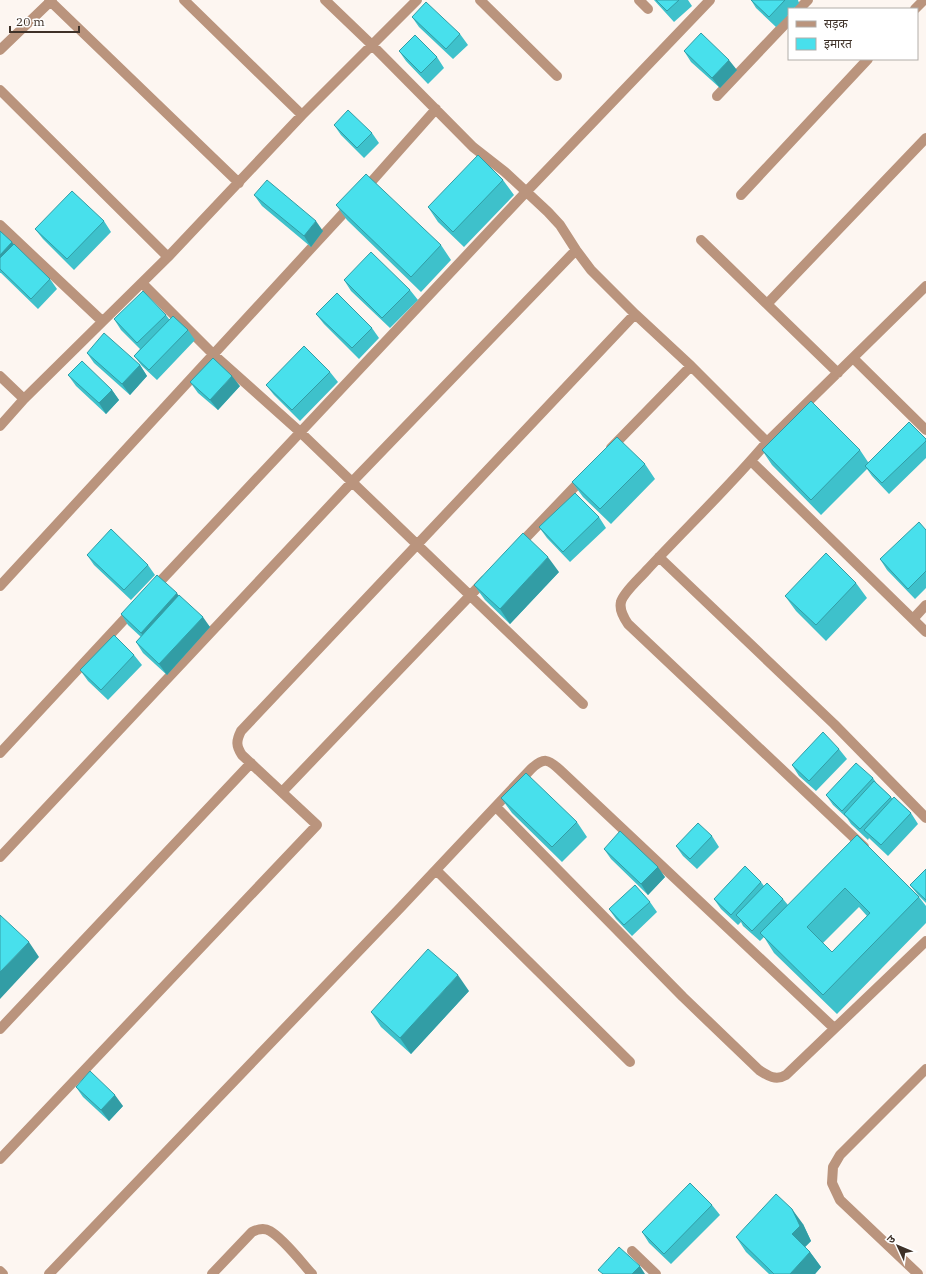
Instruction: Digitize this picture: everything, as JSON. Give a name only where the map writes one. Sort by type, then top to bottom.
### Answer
[{"type":"street","points":[[184,0],[302,115]]},
{"type":"street","points":[[325,0],[372,44],[473,147],[505,172],[548,212],[560,225],[591,270],[635,314],[691,366],[767,442]]},
{"type":"street","points":[[0,426],[24,399],[168,257],[302,115],[416,0]]},
{"type":"street","points":[[480,0],[557,76]]},
{"type":"street","points":[[639,0],[648,9]]},
{"type":"street","points":[[0,753],[299,432],[710,0]]},
{"type":"street","points":[[800,8],[808,0]]},
{"type":"street","points":[[916,8],[924,0]]},
{"type":"street","points":[[0,50],[50,1],[238,183]]},
{"type":"street","points":[[717,96],[788,21]]},
{"type":"street","points":[[740,194],[867,60]]},
{"type":"street","points":[[0,90],[168,257]]},
{"type":"street","points":[[0,586],[321,239],[436,109]]},
{"type":"street","points":[[768,303],[926,138]]},
{"type":"street","points":[[0,225],[102,321]]},
{"type":"street","points":[[701,240],[768,303],[838,373]]},
{"type":"street","points":[[0,858],[352,482],[576,250]]},
{"type":"street","points":[[142,283],[214,355],[352,482],[583,704]]},
{"type":"street","points":[[864,847],[628,624],[621,609],[621,601],[626,593],[659,557],[751,461],[767,442],[926,286]]},
{"type":"street","points":[[0,1158],[317,825],[242,755],[238,748],[237,742],[241,731],[635,314]]},
{"type":"street","points":[[853,358],[926,430]]},
{"type":"street","points":[[602,458],[691,366]]},
{"type":"street","points":[[0,376],[24,399]]},
{"type":"street","points":[[751,461],[926,632]]},
{"type":"street","points":[[508,556],[591,470]]},
{"type":"street","points":[[659,557],[834,724],[926,818]]},
{"type":"street","points":[[282,792],[492,573]]},
{"type":"street","points":[[913,619],[926,606]]},
{"type":"street","points":[[49,1274],[536,764],[542,760],[547,760],[552,763],[834,1028]]},
{"type":"street","points":[[0,1029],[251,763]]},
{"type":"street","points":[[496,807],[683,997],[767,1076],[781,1078],[786,1075],[926,941]]},
{"type":"street","points":[[436,870],[630,1062]]},
{"type":"street","points":[[918,1274],[840,1200],[832,1183],[833,1167],[840,1155],[926,1069]]},
{"type":"street","points":[[212,1274],[252,1232],[264,1229],[270,1231],[283,1242],[312,1274]]},
{"type":"street","points":[[632,1251],[656,1274]]},
{"type":"street","points":[[0,1271],[3,1274]]},
{"type":"building","points":[[656,0],[679,0],[667,11]]},
{"type":"building","points":[[751,0],[785,0],[769,17]]},
{"type":"building","points":[[426,2],[460,34],[446,49],[412,17]]},
{"type":"building","points":[[701,33],[729,60],[712,78],[684,51]]},
{"type":"building","points":[[415,35],[437,57],[421,73],[399,51]]},
{"type":"building","points":[[348,110],[372,133],[357,148],[334,125]]},
{"type":"building","points":[[478,155],[503,180],[453,232],[428,207]]},
{"type":"building","points":[[366,174],[441,245],[411,277],[336,205]]},
{"type":"building","points":[[267,180],[316,221],[304,236],[254,195]]},
{"type":"building","points":[[72,191],[104,221],[67,259],[35,229]]},
{"type":"building","points":[[0,231],[12,242],[0,255]]},
{"type":"building","points":[[14,244],[50,279],[31,299],[0,269],[0,258]]},
{"type":"building","points":[[371,252],[410,290],[382,318],[344,280]]},
{"type":"building","points":[[143,291],[166,315],[137,343],[114,319]]},
{"type":"building","points":[[337,293],[372,328],[352,348],[316,314]]},
{"type":"building","points":[[173,316],[188,330],[149,370],[134,356]]},
{"type":"building","points":[[104,333],[140,365],[122,384],[87,353]]},
{"type":"building","points":[[304,346],[330,372],[292,410],[266,385]]},
{"type":"building","points":[[213,358],[232,376],[210,400],[190,382]]},
{"type":"building","points":[[82,361],[112,390],[99,403],[68,375]]},
{"type":"building","points":[[811,401],[860,450],[811,500],[762,450]]},
{"type":"building","points":[[909,422],[926,439],[926,441],[882,483],[865,466]]},
{"type":"building","points":[[617,437],[645,464],[600,509],[572,482]]},
{"type":"building","points":[[575,493],[599,517],[563,552],[539,527]]},
{"type":"building","points":[[919,522],[926,530],[926,571],[908,589],[880,559]]},
{"type":"building","points":[[111,529],[148,565],[124,590],[87,555]]},
{"type":"building","points":[[523,533],[548,557],[500,609],[474,585]]},
{"type":"building","points":[[826,553],[856,583],[816,625],[785,596]]},
{"type":"building","points":[[157,575],[177,593],[141,633],[121,614]]},
{"type":"building","points":[[179,595],[203,617],[159,664],[136,642]]},
{"type":"building","points":[[114,635],[134,655],[101,690],[80,670]]},
{"type":"building","points":[[823,732],[839,749],[809,781],[792,765]]},
{"type":"building","points":[[856,763],[873,778],[842,811],[826,795]]},
{"type":"building","points":[[526,773],[577,822],[552,847],[501,798]]},
{"type":"building","points":[[874,781],[891,797],[860,829],[844,814]]},
{"type":"building","points":[[894,797],[911,813],[881,845],[864,830]]},
{"type":"building","points":[[698,823],[712,836],[690,859],[676,846]]},
{"type":"building","points":[[620,831],[658,867],[641,884],[604,849]]},
{"type":"building","points":[[857,835],[919,897],[823,995],[760,933]],"holes":[[[845,888],[870,913],[832,952],[807,927]]]},
{"type":"building","points":[[745,866],[761,882],[731,915],[714,899]]},
{"type":"building","points":[[926,869],[926,900],[910,885]]},
{"type":"building","points":[[767,883],[783,899],[752,931],[736,915]]},
{"type":"building","points":[[635,885],[650,902],[624,925],[609,909]]},
{"type":"building","points":[[0,915],[29,942],[0,972]]},
{"type":"building","points":[[428,949],[458,975],[400,1038],[371,1012]]},
{"type":"building","points":[[90,1071],[115,1095],[101,1110],[76,1087]]},
{"type":"building","points":[[690,1183],[712,1205],[664,1254],[642,1232]]},
{"type":"building","points":[[776,1194],[792,1209],[800,1226],[792,1234],[810,1252],[790,1274],[774,1274],[736,1237]]},
{"type":"building","points":[[619,1247],[640,1266],[632,1274],[603,1274],[598,1270]]}]
